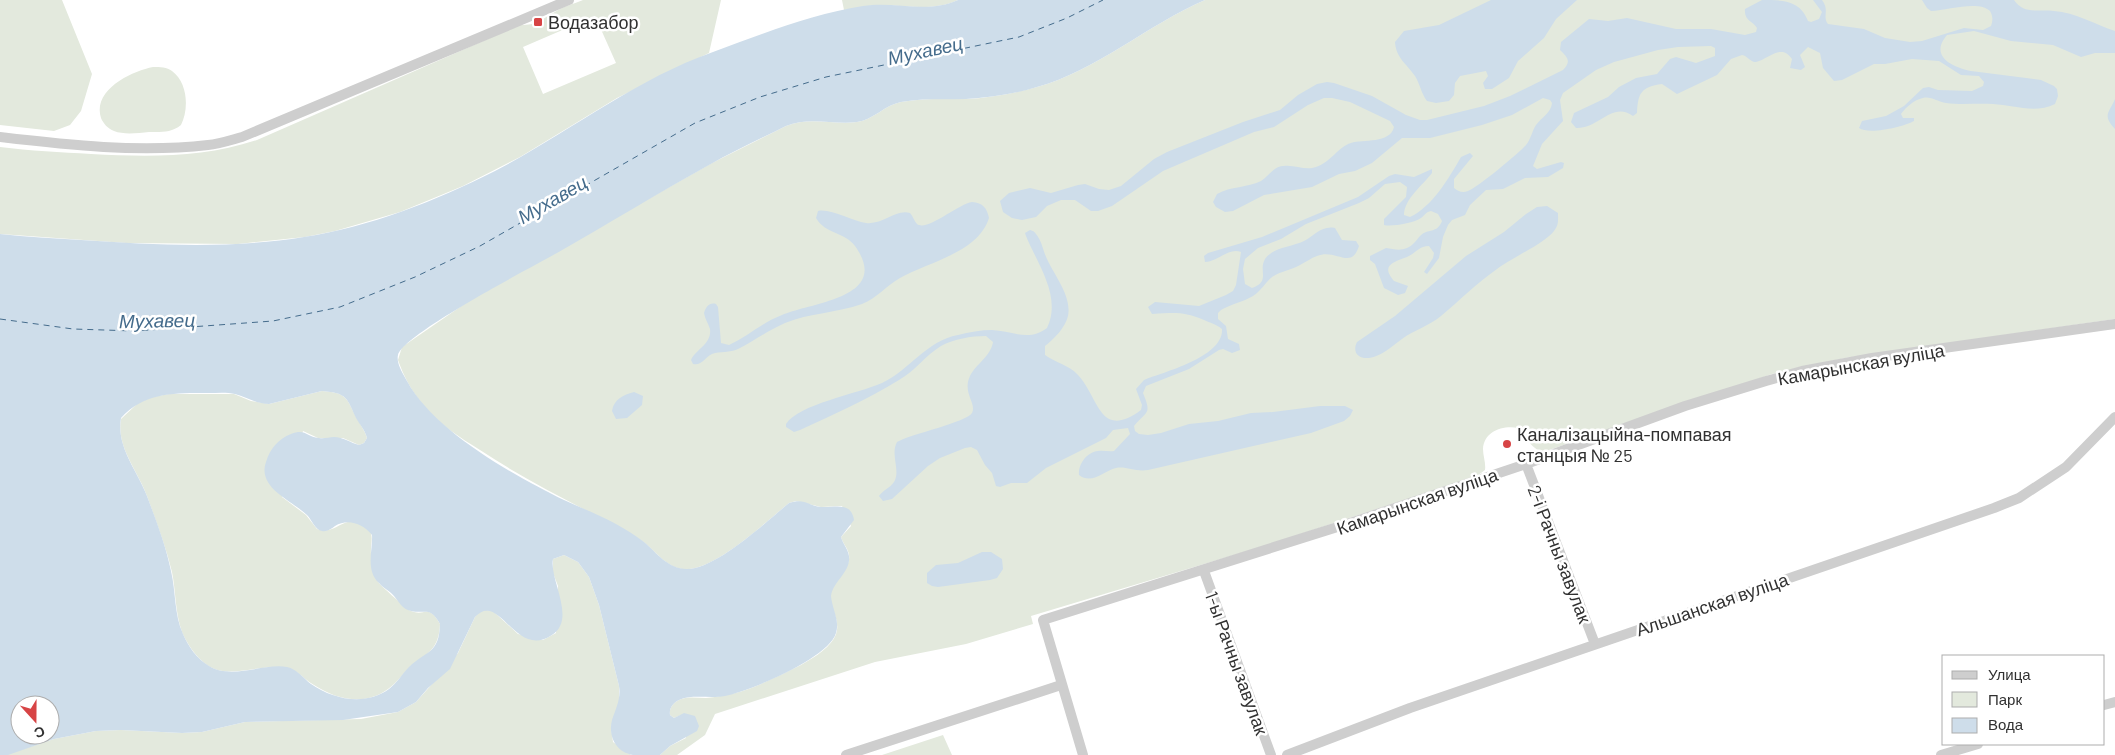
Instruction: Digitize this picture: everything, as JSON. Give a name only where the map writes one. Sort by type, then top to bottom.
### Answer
[{"type":"street","points":[[0,137],[62,144],[132,147],[209,145],[234,139],[272,126],[569,0]]},
{"type":"street","name":"Камарынская вуліца","points":[[1061,685],[1043,620],[1204,571],[1526,464],[1694,404],[1802,372],[1872,358],[2115,324]]},
{"type":"street","name":"Альшанская вуліца","points":[[1287,755],[1410,708],[1994,508],[2018,498],[2066,466],[2115,416]]},
{"type":"street","name":"2-і Рачны завулак","points":[[1526,464],[1595,644]]},
{"type":"street","name":"1-ы Рачны завулак","points":[[1204,571],[1270,755]]},
{"type":"street","points":[[846,755],[1061,685],[1083,755]]},
{"type":"street","points":[[1941,755],[1975,745]]},
{"type":"green space","points":[[0,0],[62,0],[92,74],[81,111],[70,125],[54,131],[0,125]]},
{"type":"green space","points":[[583,0],[721,0],[709,53],[617,98],[520,157],[463,186],[400,212],[335,231],[305,237],[238,244],[126,243],[0,234],[0,147],[91,154],[154,156],[196,153],[237,146],[257,140],[520,25],[538,22],[560,9]],"holes":[[[595,16],[616,63],[543,94],[523,47]]]},
{"type":"green space","points":[[842,0],[958,0],[931,7],[879,5],[844,10]]},
{"type":"green space","points":[[1205,0],[2115,0],[2115,319],[1845,358],[1772,374],[1543,452],[1535,448],[1518,428],[1506,427],[1495,431],[1484,443],[1485,470],[1477,476],[1264,546],[1031,616],[1033,624],[966,644],[875,662],[715,714],[705,735],[677,755],[660,755],[670,746],[686,738],[681,715],[674,718],[670,715],[673,704],[677,701],[692,697],[706,698],[727,695],[755,687],[806,662],[827,647],[834,639],[837,625],[830,597],[849,560],[841,537],[851,526],[842,506],[821,507],[796,501],[789,503],[755,532],[714,561],[689,569],[674,567],[639,539],[519,474],[464,440],[443,424],[430,413],[412,390],[398,360],[402,347],[476,296],[712,163],[786,126],[812,121],[857,122],[863,121],[901,102],[925,99],[984,98],[1037,87],[1059,80],[1080,70],[1163,21]]},
{"type":"green space","points":[[153,67],[170,70],[181,82],[186,96],[186,104],[184,119],[181,125],[170,131],[162,132],[127,133],[110,129],[101,118],[100,108],[102,99],[108,91],[125,78]]},
{"type":"green space","points":[[322,391],[338,394],[346,399],[367,438],[364,443],[359,445],[343,438],[318,438],[303,431],[282,497],[306,515],[317,529],[332,529],[350,522],[366,527],[372,537],[372,565],[379,583],[411,611],[429,612],[440,624],[435,645],[431,650],[388,689],[370,698],[351,699],[332,694],[290,669],[269,667],[232,672],[215,669],[203,662],[189,646],[182,632],[167,553],[147,496],[125,449],[120,429],[121,419],[138,403],[152,397],[169,394],[234,394],[251,401],[269,404]]},
{"type":"green space","points":[[564,555],[578,562],[589,577],[599,605],[619,686],[619,703],[611,727],[613,742],[631,755],[5,755],[36,745],[60,745],[60,738],[96,731],[202,732],[245,722],[361,719],[398,712],[416,702],[458,653],[479,612],[493,611],[518,634],[543,640],[556,633],[558,586],[553,573],[553,559]]},
{"type":"green space","points":[[943,735],[952,755],[882,755]]},
{"type":"water","name":"Мухавец","points":[[958,0],[1205,0],[1163,21],[1080,70],[1059,80],[1037,87],[1011,94],[984,98],[901,102],[863,121],[857,122],[812,121],[786,126],[671,186],[557,253],[470,301],[421,332],[405,345],[398,355],[402,372],[419,399],[455,434],[476,450],[522,478],[626,530],[644,542],[663,560],[674,566],[687,569],[699,567],[712,561],[740,543],[789,503],[799,501],[821,507],[842,507],[850,510],[854,520],[841,537],[849,556],[849,562],[831,596],[836,619],[836,633],[830,643],[819,653],[787,672],[752,688],[720,697],[690,697],[679,700],[672,706],[670,715],[674,718],[684,713],[695,716],[699,726],[697,731],[670,746],[660,755],[633,755],[627,753],[617,747],[612,737],[611,726],[619,699],[619,686],[599,605],[589,577],[578,562],[564,555],[553,559],[562,619],[559,628],[552,635],[539,640],[528,639],[518,633],[501,617],[492,612],[484,611],[475,617],[450,669],[428,688],[416,702],[398,712],[343,720],[245,722],[202,732],[96,731],[60,738],[60,695],[10,695],[10,745],[37,745],[8,755],[0,755],[0,234],[137,243],[221,245],[276,241],[353,227],[402,212],[473,182],[522,156],[656,77],[713,52],[787,25],[863,6],[935,6]],"holes":[[[322,391],[337,393],[348,401],[364,430],[367,438],[364,443],[359,445],[341,438],[319,438],[303,432],[296,432],[286,436],[275,445],[266,462],[266,479],[277,493],[307,515],[315,527],[320,530],[327,531],[345,522],[350,522],[360,525],[368,531],[372,535],[371,566],[375,578],[405,609],[430,613],[440,624],[439,634],[434,646],[409,667],[395,684],[380,694],[360,699],[340,697],[320,690],[291,668],[278,666],[228,672],[209,666],[193,652],[180,626],[173,579],[164,543],[143,486],[124,449],[120,429],[121,418],[130,409],[150,399],[172,394],[229,393],[269,404]]]},
{"type":"water","points":[[1491,0],[1577,0],[1556,19],[1544,38],[1518,61],[1509,78],[1492,89],[1485,89],[1483,83],[1488,76],[1486,71],[1460,76],[1455,83],[1454,95],[1449,101],[1436,103],[1427,101],[1415,76],[1399,56],[1395,42],[1404,31],[1439,25]]},
{"type":"water","points":[[1762,0],[1784,1],[1795,5],[1811,22],[1819,19],[1822,12],[1813,0],[1822,0],[1828,24],[1864,29],[1885,38],[1910,42],[1922,41],[1964,28],[1983,30],[1992,24],[1991,13],[1985,8],[1963,6],[1931,11],[1922,0],[2014,0],[2018,5],[2027,10],[2062,12],[2115,31],[2115,53],[2095,53],[2081,57],[2053,45],[2011,41],[1974,31],[1947,35],[1940,49],[1942,55],[1950,63],[1971,71],[2041,80],[2057,89],[2058,96],[2055,104],[2032,109],[1993,104],[1952,104],[1923,98],[1910,104],[1901,114],[1903,118],[1914,118],[1914,121],[1894,128],[1870,131],[1859,128],[1862,121],[1886,116],[1904,106],[1923,88],[1972,91],[1983,86],[1984,82],[1979,76],[1961,75],[1939,61],[1912,59],[1874,64],[1842,80],[1834,81],[1823,68],[1820,53],[1808,47],[1800,55],[1805,67],[1801,70],[1790,68],[1792,59],[1784,52],[1775,53],[1756,62],[1742,55],[1731,59],[1717,75],[1677,94],[1662,84],[1645,89],[1638,100],[1637,113],[1633,116],[1625,112],[1612,113],[1592,124],[1576,128],[1571,122],[1574,113],[1608,97],[1619,87],[1636,78],[1657,74],[1670,59],[1676,57],[1696,63],[1715,56],[1715,48],[1711,46],[1678,47],[1658,50],[1614,62],[1596,70],[1563,93],[1560,100],[1563,121],[1542,144],[1533,166],[1537,169],[1561,162],[1564,163],[1563,168],[1548,177],[1525,178],[1503,189],[1486,190],[1470,205],[1465,215],[1452,220],[1448,225],[1443,237],[1439,258],[1427,274],[1424,272],[1434,253],[1429,246],[1423,247],[1390,265],[1388,271],[1394,281],[1408,286],[1405,293],[1398,295],[1384,288],[1375,264],[1370,260],[1370,256],[1386,248],[1405,249],[1423,234],[1438,228],[1442,221],[1438,214],[1431,211],[1413,221],[1397,225],[1384,225],[1384,219],[1406,197],[1407,187],[1400,182],[1385,184],[1369,198],[1306,224],[1281,239],[1258,248],[1245,259],[1243,269],[1245,284],[1252,288],[1263,279],[1263,263],[1268,255],[1304,241],[1322,229],[1335,228],[1342,240],[1356,241],[1359,246],[1352,257],[1347,258],[1324,254],[1279,273],[1272,277],[1253,296],[1221,310],[1218,313],[1218,319],[1226,326],[1228,339],[1239,344],[1240,350],[1232,353],[1223,349],[1219,350],[1189,369],[1146,386],[1143,393],[1148,409],[1134,426],[1135,431],[1139,434],[1148,435],[1189,424],[1218,421],[1251,413],[1320,406],[1345,406],[1353,410],[1344,421],[1311,433],[1148,470],[1116,468],[1089,479],[1079,475],[1080,467],[1087,456],[1098,451],[1114,451],[1130,434],[1128,428],[1113,430],[1106,438],[1046,468],[1027,483],[1011,483],[1000,487],[996,486],[992,473],[977,450],[971,447],[940,458],[928,466],[892,499],[883,501],[879,496],[894,482],[896,477],[895,447],[897,442],[950,424],[968,417],[972,413],[973,405],[968,393],[968,382],[970,376],[992,347],[993,342],[986,336],[951,341],[941,346],[905,376],[863,400],[800,430],[794,432],[786,427],[786,424],[793,417],[815,405],[882,383],[928,349],[947,338],[988,330],[1027,335],[1047,328],[1052,305],[1050,293],[1047,281],[1025,233],[1030,230],[1035,232],[1040,240],[1047,259],[1065,293],[1069,308],[1068,316],[1062,329],[1045,346],[1045,355],[1071,369],[1078,375],[1096,404],[1108,418],[1116,421],[1127,418],[1141,410],[1142,405],[1136,389],[1144,380],[1191,362],[1213,348],[1220,339],[1222,329],[1215,325],[1184,314],[1152,314],[1148,307],[1155,302],[1199,306],[1233,291],[1236,285],[1241,252],[1232,251],[1214,260],[1205,262],[1204,256],[1208,253],[1262,237],[1358,197],[1389,176],[1395,174],[1414,177],[1432,169],[1432,173],[1407,203],[1404,215],[1410,217],[1433,199],[1461,157],[1470,153],[1473,156],[1454,179],[1454,188],[1459,191],[1466,192],[1498,170],[1526,145],[1536,125],[1548,112],[1552,103],[1550,100],[1543,98],[1512,115],[1482,125],[1430,138],[1402,138],[1372,163],[1355,171],[1339,174],[1312,187],[1264,195],[1233,211],[1225,212],[1216,207],[1213,202],[1217,194],[1261,181],[1280,167],[1316,167],[1326,162],[1346,145],[1382,138],[1387,136],[1394,127],[1390,121],[1350,102],[1324,98],[1308,105],[1274,127],[1254,132],[1163,171],[1112,206],[1098,211],[1091,211],[1075,200],[1061,200],[1047,206],[1036,217],[1022,220],[1012,218],[1003,212],[1000,201],[1009,193],[1030,188],[1051,193],[1085,184],[1109,190],[1121,186],[1154,159],[1167,152],[1243,122],[1280,110],[1298,95],[1317,84],[1327,82],[1372,96],[1406,115],[1420,120],[1484,106],[1510,96],[1563,70],[1568,62],[1560,50],[1561,42],[1589,19],[1608,21],[1627,18],[1676,29],[1711,29],[1745,35],[1756,32],[1757,28],[1747,18],[1745,9]]},
{"type":"water","points":[[2115,99],[2115,129],[2109,120],[2108,114]]},
{"type":"water","points":[[972,202],[984,207],[989,218],[983,230],[974,240],[951,255],[900,278],[862,304],[785,323],[738,349],[712,354],[701,363],[693,364],[691,360],[693,356],[709,339],[710,329],[704,313],[710,304],[716,304],[718,307],[721,343],[729,345],[775,318],[844,295],[856,287],[863,277],[864,263],[851,241],[820,223],[816,218],[818,211],[829,211],[866,223],[878,222],[904,212],[910,213],[917,224],[922,225],[935,221]]},
{"type":"water","points":[[1547,206],[1558,213],[1557,227],[1549,236],[1490,274],[1436,319],[1382,353],[1369,358],[1357,354],[1355,349],[1357,342],[1395,316],[1466,256],[1504,232],[1537,207]]},
{"type":"water","points":[[634,392],[643,396],[642,405],[627,418],[616,419],[612,411],[615,403],[623,396]]},
{"type":"water","points":[[982,552],[991,552],[1002,559],[1003,569],[997,578],[938,587],[927,583],[927,573],[936,565],[958,563]]},
{"type":"ferry route","points":[[0,319],[73,329],[135,331],[273,321],[340,307],[415,277],[480,246],[695,123],[760,97],[826,77],[1019,37],[1067,18],[1103,0]]},
{"type":"place","name":"Водазабор","points":[[538,22]]},
{"type":"place","name":"Каналізацыйна-помпавая станцыя № 25","points":[[1507,444]]}]
